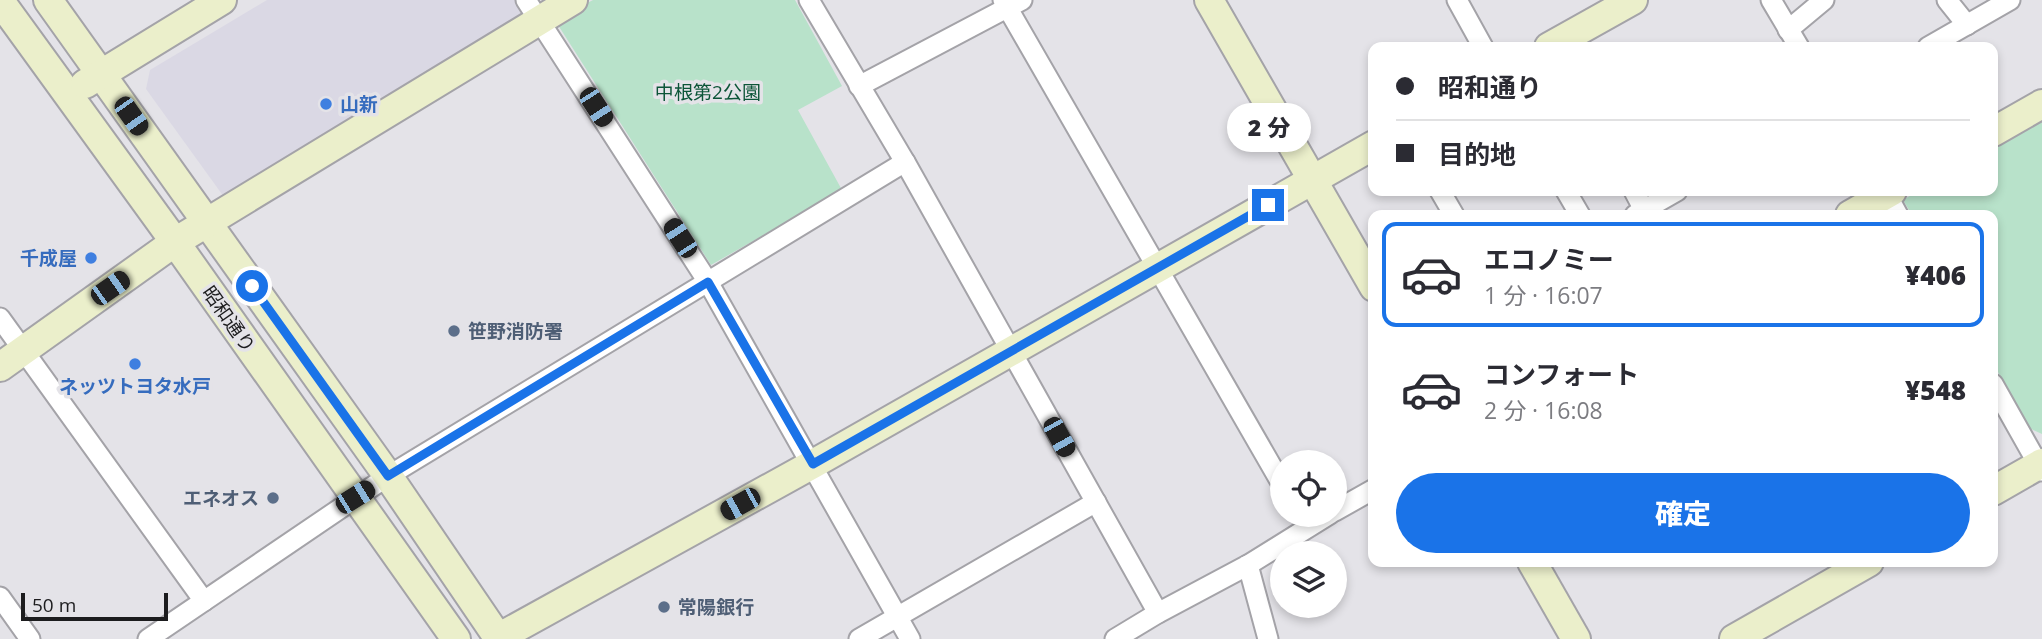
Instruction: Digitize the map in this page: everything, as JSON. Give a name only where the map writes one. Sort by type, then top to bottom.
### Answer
[{"type":"street","name":"昭和通り","points":[[48,0],[388,476],[498,639]]},
{"type":"street","points":[[69,95],[100,73],[222,0]]},
{"type":"street","points":[[0,366],[175,242],[533,10],[573,0]]},
{"type":"street","points":[[809,0],[905,162],[1158,613]]},
{"type":"street","points":[[1209,0],[1368,277]]},
{"type":"street","points":[[1457,0],[1480,42]]},
{"type":"street","points":[[1558,42],[1633,0]]},
{"type":"street","points":[[1771,0],[1796,42]]},
{"type":"street","points":[[1788,30],[1824,0]]},
{"type":"street","points":[[1947,0],[1967,25]]},
{"type":"street","points":[[1937,42],[2010,0]]},
{"type":"street","name":"昭和通り","points":[[0,1],[175,242],[456,639]]},
{"type":"street","points":[[859,86],[1011,3],[1270,463]]},
{"type":"street","points":[[533,10],[708,282],[910,639]]},
{"type":"street","points":[[1998,129],[2042,104]]},
{"type":"street","points":[[498,639],[813,464],[1368,148]]},
{"type":"street","points":[[148,639],[388,476],[905,162]]},
{"type":"street","points":[[1643,210],[1668,196]]},
{"type":"street","points":[[1862,210],[1890,198]]},
{"type":"street","points":[[0,318],[204,601]]},
{"type":"street","points":[[1998,393],[2041,466],[1998,488]]},
{"type":"street","points":[[1347,504],[1368,492]]},
{"type":"street","points":[[859,639],[1096,502]]},
{"type":"street","points":[[1115,639],[1248,565],[1296,527]]},
{"type":"street","points":[[1248,565],[1268,639]]},
{"type":"street","points":[[1535,567],[1576,639]]},
{"type":"street","points":[[1734,639],[1860,567]]},
{"type":"street","points":[[2,604],[30,639]]},
{"type":"shaded area","points":[[267,0],[518,0],[523,6],[520,20],[224,197],[146,89],[150,70]]},
{"type":"green space","name":"中根第2公園","points":[[593,0],[795,0],[842,86],[798,110],[842,190],[711,265],[558,25],[563,16]]},
{"type":"green space","points":[[2042,118],[2042,434],[2029,428],[1998,372],[1998,210],[1909,210],[1903,200],[1910,196],[1998,196],[1998,144]]},
{"type":"place","name":"山新","points":[[326,104]]},
{"type":"place","name":"千成屋","points":[[91,258]]},
{"type":"place","name":"笹野消防署","points":[[454,331]]},
{"type":"place","name":"ネッツトヨタ水戸","points":[[135,364]]},
{"type":"place","name":"エネオス","points":[[273,498]]},
{"type":"place","name":"常陽銀行","points":[[664,607]]},
{"type":"route","points":[[252,286],[388,476],[708,282],[813,464],[1268,205]]}]
